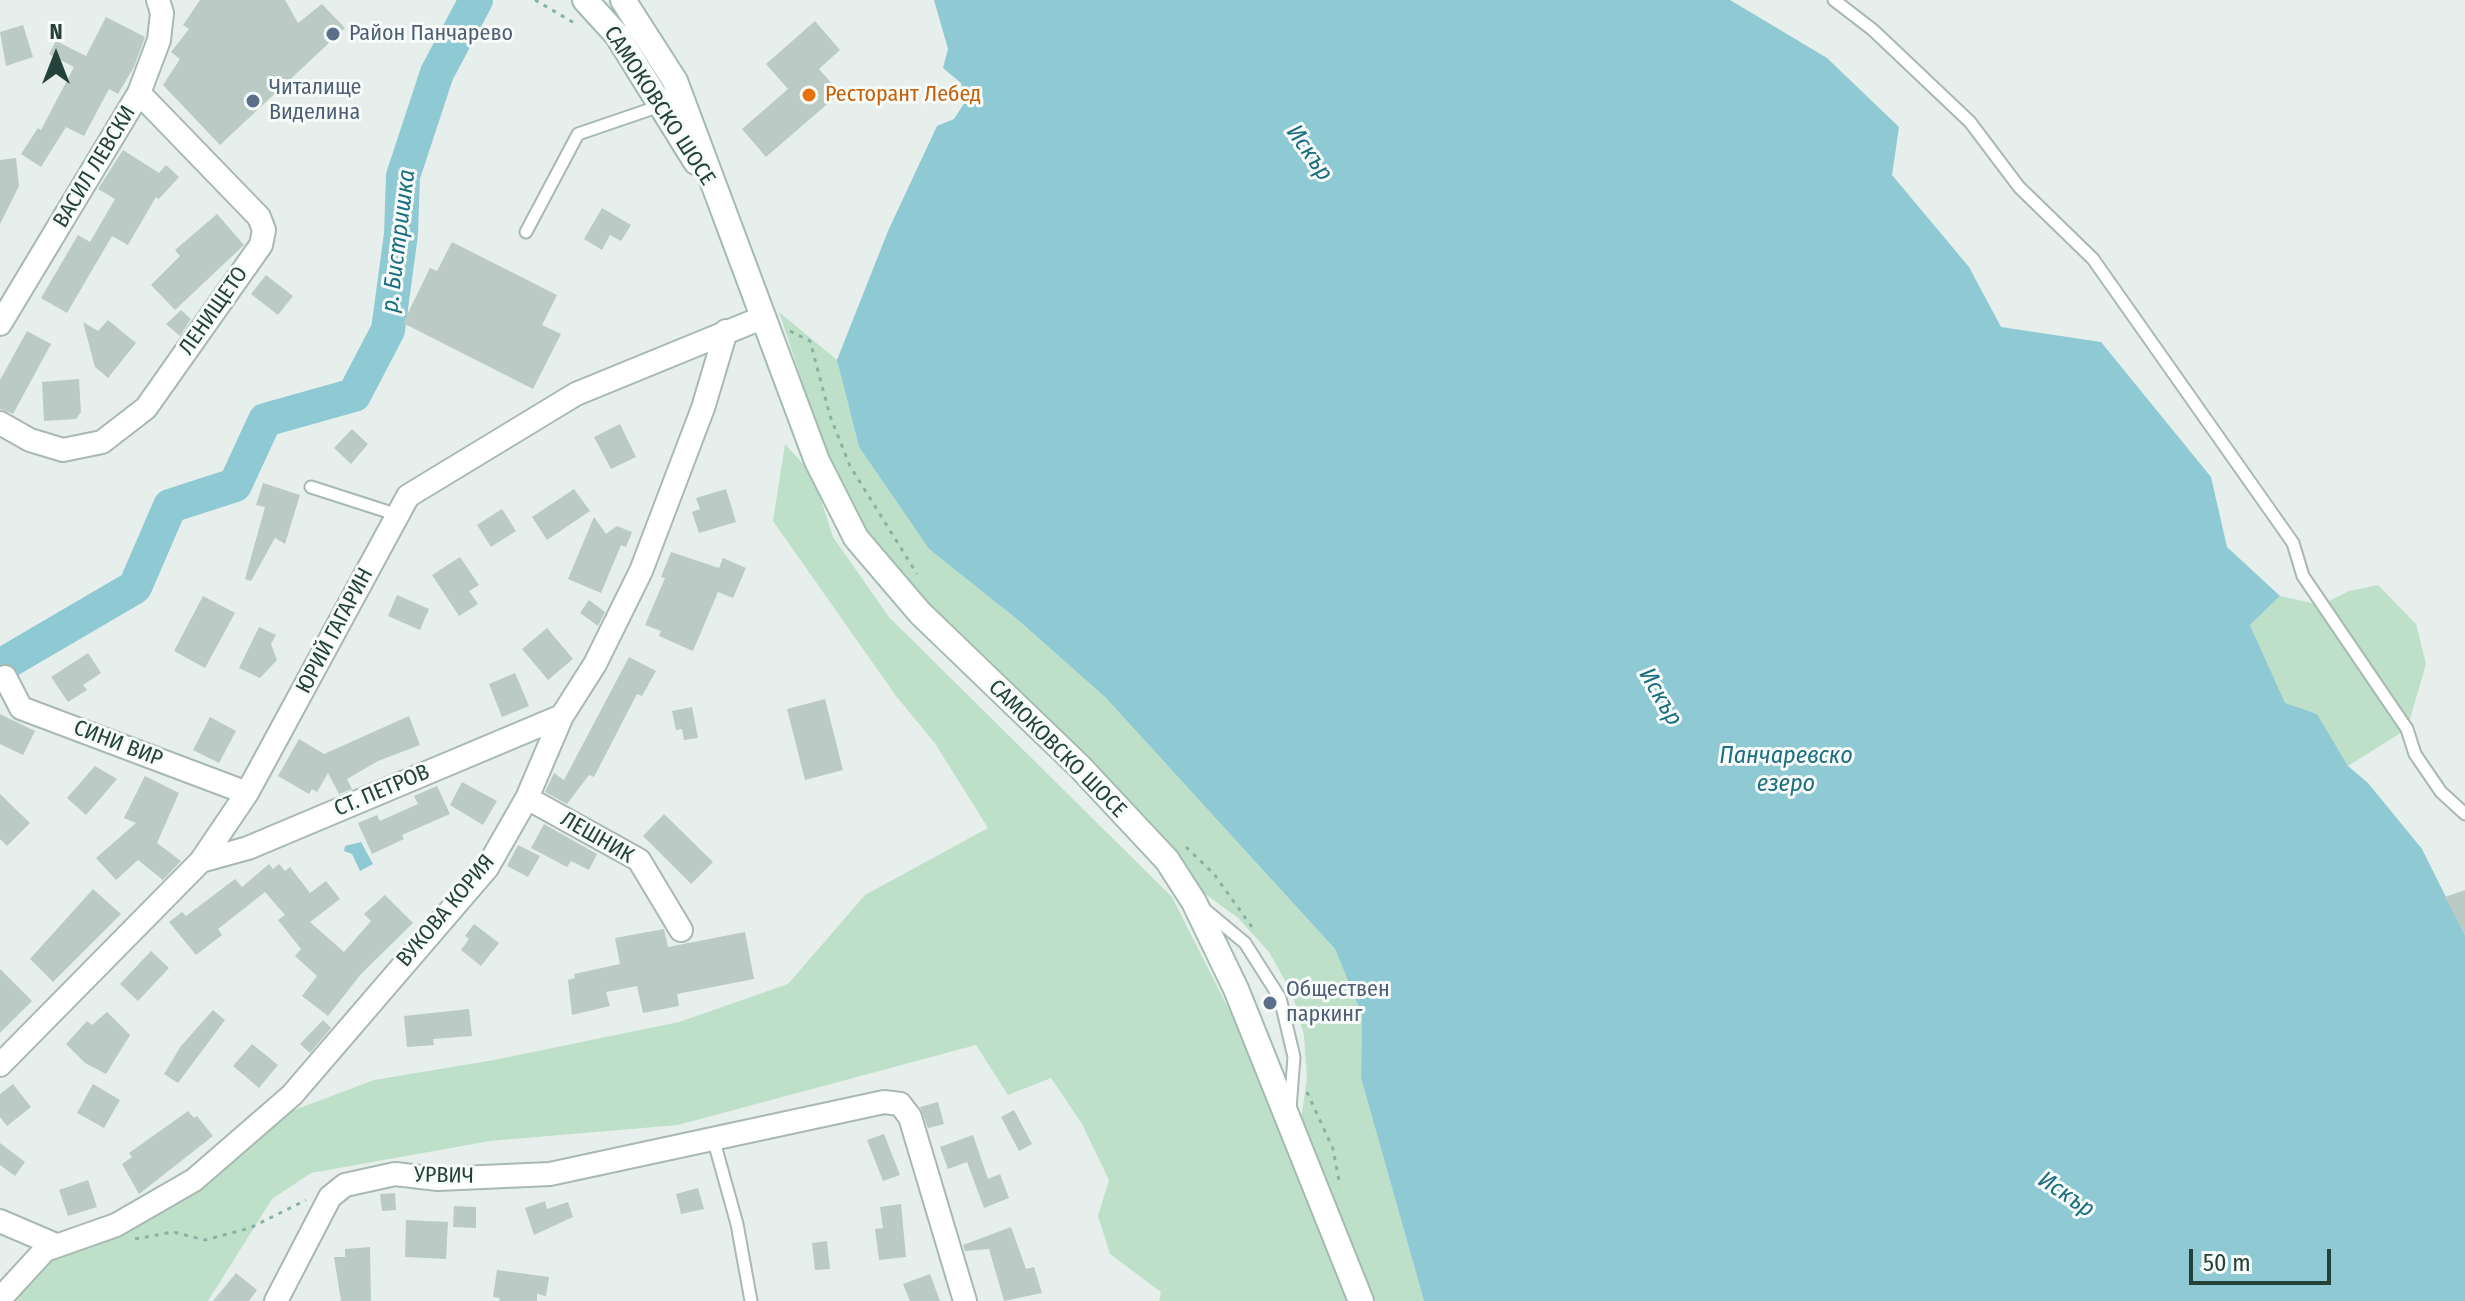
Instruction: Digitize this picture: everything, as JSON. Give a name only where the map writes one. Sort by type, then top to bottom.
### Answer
[{"type":"main road","name":"САМОКОВСКО ШОСЕ","points":[[585,0],[617,35],[728,216]]},
{"type":"main road","name":"САМОКОВСКО ШОСЕ","points":[[623,0],[675,81],[817,461],[856,538],[920,613],[1080,767],[1167,860],[1194,902],[1236,989],[1361,1301]]},
{"type":"street","name":"ВАСИЛ ЛЕВСКИ","points":[[0,324],[139,93],[159,40],[162,13],[158,0]]},
{"type":"street","name":"ЛЕНИЩЕТО","points":[[0,423],[30,440],[63,450],[102,442],[146,408],[261,245],[264,230],[259,217],[139,93]]},
{"type":"street","name":"ЮРИЙ ГАГАРИН","points":[[0,1065],[201,861],[247,793],[408,496],[576,394],[764,317]]},
{"type":"street","name":"ВУКОВА КОРИЯ","points":[[0,1299],[45,1250],[116,1225],[194,1180],[292,1095],[487,868],[527,798],[562,716],[595,664],[641,571],[703,408],[726,331]]},
{"type":"street","name":"СИНИ ВИР","points":[[5,677],[21,708],[247,793]]},
{"type":"street","name":"СТ. ПЕТРОВ","points":[[201,861],[248,848],[562,716]]},
{"type":"street","name":"ЛЕШНИК","points":[[527,798],[639,860],[681,930]]},
{"type":"street","name":"УРВИЧ","points":[[330,1197],[345,1185],[395,1174],[438,1179],[550,1174],[884,1102],[900,1104],[910,1117],[965,1301]]},
{"type":"street","points":[[276,1301],[330,1197]]},
{"type":"street","points":[[0,1221],[56,1245]]},
{"type":"lane","points":[[1834,0],[1873,30],[1970,122],[2019,187],[2093,259],[2286,533],[2303,576],[2407,729],[2415,754],[2441,792],[2465,814]]},
{"type":"lane","points":[[526,232],[578,134],[660,106]]},
{"type":"lane","points":[[311,487],[398,515]]},
{"type":"lane","points":[[1194,902],[1245,943],[1271,978],[1287,1017],[1294,1077],[1289,1118]]},
{"type":"lane","points":[[713,1138],[737,1224],[751,1301]]},
{"type":"path","points":[[764,317],[810,341],[830,416],[850,466],[918,575]]},
{"type":"path","points":[[1182,844],[1214,874],[1251,922],[1254,930],[1245,943]]},
{"type":"path","points":[[128,1241],[173,1232],[205,1240],[250,1228],[306,1200],[330,1197]]},
{"type":"green space","points":[[779,312],[837,360],[859,447],[929,549],[1018,620],[1105,697],[1335,949],[1362,1015],[1361,1078],[1424,1301],[1365,1301],[1301,1120],[1307,1078],[1304,1035],[1292,993],[1269,952],[1238,918],[1204,893],[1174,853],[957,638],[889,564],[859,517],[826,453]]},
{"type":"green space","points":[[785,444],[813,475],[833,537],[889,617],[1172,897],[1250,1051],[1348,1301],[1159,1301],[1161,1292],[1110,1254],[1098,1216],[1109,1180],[1082,1124],[1051,1078],[1008,1095],[976,1045],[678,1125],[490,1141],[311,1173],[272,1199],[208,1301],[0,1301],[45,1250],[120,1227],[281,1115],[374,1080],[494,1060],[679,1022],[788,984],[865,895],[988,828],[934,742],[896,696],[773,521]]},
{"type":"green space","points":[[2378,585],[2416,624],[2426,664],[2407,729],[2348,766],[2317,714],[2285,704],[2250,625],[2280,596],[2321,605],[2349,591]]},
{"type":"water","name":"Панчаревско езеро","points":[[934,0],[1730,0],[1827,58],[1899,127],[1892,175],[1969,267],[2001,327],[2101,342],[2211,477],[2227,547],[2280,596],[2250,625],[2285,703],[2317,714],[2348,766],[2368,783],[2422,849],[2465,935],[2465,1301],[1424,1301],[1361,1078],[1362,1015],[1335,949],[1105,697],[1018,620],[929,549],[859,447],[837,360],[888,231],[937,126],[954,119],[965,102],[961,83],[943,68],[948,49]]},
{"type":"water","points":[[361,842],[373,864],[360,871],[352,854],[344,851],[345,846]]},
{"type":"building","points":[[200,0],[285,0],[298,23],[322,4],[345,28],[220,145],[163,85],[180,59],[171,52],[189,29],[183,25]]},
{"type":"building","points":[[106,17],[145,37],[134,67],[118,94],[109,89],[84,136],[66,127],[41,167],[21,154],[38,128],[41,130],[74,67],[49,54],[56,41],[86,56]]},
{"type":"building","points":[[815,21],[840,50],[819,69],[840,93],[766,157],[742,129],[788,89],[766,64]]},
{"type":"building","points":[[23,25],[33,57],[6,66],[0,32]]},
{"type":"building","points":[[123,150],[159,173],[166,165],[179,177],[159,199],[156,197],[128,245],[112,236],[67,313],[41,298],[78,235],[90,242],[115,199],[98,189]]},
{"type":"building","points":[[16,158],[19,186],[0,224],[0,160]]},
{"type":"building","points":[[602,208],[631,225],[621,241],[610,235],[602,250],[584,239]]},
{"type":"building","points":[[217,214],[244,245],[175,310],[151,285],[180,256],[175,250]]},
{"type":"building","points":[[452,242],[557,295],[542,325],[561,334],[533,389],[403,323],[430,268],[437,271]]},
{"type":"building","points":[[266,275],[293,296],[278,315],[251,294]]},
{"type":"building","points":[[181,310],[191,319],[180,336],[166,324]]},
{"type":"building","points":[[108,320],[136,343],[108,378],[95,367],[83,322],[98,331]]},
{"type":"building","points":[[27,331],[51,344],[13,414],[0,409],[0,380]]},
{"type":"building","points":[[79,379],[81,412],[76,419],[44,421],[42,382]]},
{"type":"building","points":[[620,424],[636,457],[611,469],[594,437]]},
{"type":"building","points":[[352,429],[368,444],[351,464],[334,448]]},
{"type":"building","points":[[263,483],[300,495],[285,544],[275,538],[251,581],[245,579],[265,507],[256,505]]},
{"type":"building","points":[[574,489],[590,511],[547,540],[532,517]]},
{"type":"building","points":[[726,489],[736,522],[699,533],[692,512],[700,509],[696,498]]},
{"type":"building","points":[[502,509],[516,531],[491,547],[477,525]]},
{"type":"building","points":[[594,517],[606,534],[617,526],[632,532],[626,547],[621,545],[601,593],[568,579]]},
{"type":"building","points":[[671,552],[719,568],[723,558],[746,568],[733,598],[718,592],[693,651],[659,636],[661,631],[645,625],[665,578],[661,577]]},
{"type":"building","points":[[460,557],[479,585],[469,591],[478,604],[459,616],[432,575]]},
{"type":"building","points":[[397,595],[429,609],[420,630],[388,616]]},
{"type":"building","points":[[203,596],[235,613],[205,668],[174,651]]},
{"type":"building","points":[[589,600],[605,612],[598,626],[580,613]]},
{"type":"building","points":[[259,627],[276,635],[271,644],[277,660],[260,678],[239,668]]},
{"type":"building","points":[[547,628],[573,659],[548,680],[522,649]]},
{"type":"building","points":[[88,653],[101,673],[83,685],[87,690],[68,702],[51,677]]},
{"type":"building","points":[[629,657],[656,671],[642,696],[637,694],[594,777],[589,775],[567,804],[545,792],[554,773],[564,780]]},
{"type":"building","points":[[515,673],[529,706],[502,717],[489,684]]},
{"type":"building","points":[[825,699],[843,770],[805,780],[787,709]]},
{"type":"building","points":[[692,707],[698,738],[684,740],[682,729],[676,730],[672,711]]},
{"type":"building","points":[[0,714],[35,731],[23,755],[0,744]]},
{"type":"building","points":[[409,716],[420,745],[378,761],[347,779],[352,789],[339,794],[328,773],[317,792],[312,789],[309,794],[278,776],[299,739],[324,754]]},
{"type":"building","points":[[210,717],[236,731],[219,763],[193,750]]},
{"type":"building","points":[[95,766],[117,779],[86,815],[67,798]]},
{"type":"building","points":[[145,776],[179,793],[157,843],[181,861],[163,880],[138,860],[116,880],[96,858],[136,823],[124,818]]},
{"type":"building","points":[[462,782],[497,801],[483,825],[450,805]]},
{"type":"building","points":[[437,786],[450,814],[402,835],[404,839],[372,854],[358,823],[377,815],[380,821],[418,804],[414,796]]},
{"type":"building","points":[[0,794],[30,823],[7,846],[0,839]]},
{"type":"building","points":[[664,814],[713,862],[691,884],[643,836]]},
{"type":"building","points":[[544,824],[597,854],[589,870],[571,861],[567,867],[531,848]]},
{"type":"building","points":[[518,845],[540,856],[528,877],[507,866]]},
{"type":"building","points":[[269,864],[273,869],[279,864],[285,871],[290,867],[310,893],[326,881],[340,899],[310,922],[344,952],[371,921],[364,914],[385,895],[413,923],[361,974],[328,1016],[302,996],[317,976],[295,956],[301,949],[278,920],[285,915],[265,892],[218,929],[222,935],[196,955],[169,922],[182,912],[186,916],[235,879],[242,887]]},
{"type":"building","points":[[93,889],[121,914],[53,982],[30,959]]},
{"type":"building","points":[[2465,890],[2465,935],[2445,897]]},
{"type":"building","points":[[474,924],[499,943],[481,966],[461,950],[469,939],[465,936]]},
{"type":"building","points":[[664,929],[668,947],[745,932],[754,979],[677,994],[679,1006],[643,1013],[637,986],[606,992],[610,1006],[572,1015],[568,980],[575,978],[574,974],[620,964],[615,938]]},
{"type":"building","points":[[151,951],[169,968],[138,1001],[120,984]]},
{"type":"building","points":[[0,969],[32,1001],[0,1033]]},
{"type":"building","points":[[469,1009],[472,1036],[433,1039],[434,1045],[407,1047],[404,1016]]},
{"type":"building","points":[[213,1010],[225,1020],[178,1083],[164,1074],[181,1046]]},
{"type":"building","points":[[107,1012],[130,1035],[106,1074],[85,1063],[66,1044],[87,1021],[92,1025]]},
{"type":"building","points":[[323,1020],[331,1028],[310,1053],[300,1044]]},
{"type":"building","points":[[252,1044],[278,1065],[259,1088],[233,1066]]},
{"type":"building","points":[[13,1084],[31,1107],[7,1126],[0,1117],[0,1094]]},
{"type":"building","points":[[93,1084],[120,1100],[104,1128],[77,1113]]},
{"type":"building","points":[[938,1102],[944,1124],[928,1128],[920,1107]]},
{"type":"building","points":[[1014,1110],[1032,1144],[1019,1151],[1001,1117]]},
{"type":"building","points":[[188,1111],[194,1118],[197,1116],[213,1136],[139,1194],[122,1164],[132,1157],[129,1153]]},
{"type":"building","points":[[884,1134],[900,1175],[883,1181],[867,1140]]},
{"type":"building","points":[[973,1135],[988,1179],[1000,1174],[1009,1198],[984,1208],[967,1162],[948,1169],[940,1147]]},
{"type":"building","points":[[0,1143],[25,1162],[15,1176],[0,1165]]},
{"type":"building","points":[[88,1180],[97,1207],[68,1216],[59,1190]]},
{"type":"building","points":[[698,1188],[704,1209],[681,1214],[676,1194]]},
{"type":"building","points":[[395,1193],[396,1210],[382,1211],[380,1194]]},
{"type":"building","points":[[545,1201],[547,1209],[568,1202],[573,1217],[534,1235],[525,1208]]},
{"type":"building","points":[[901,1204],[906,1257],[879,1260],[875,1229],[883,1228],[880,1207]]},
{"type":"building","points":[[454,1206],[476,1207],[476,1228],[453,1227]]},
{"type":"building","points":[[406,1220],[448,1222],[446,1259],[405,1257]]},
{"type":"building","points":[[1011,1227],[1026,1269],[1034,1267],[1042,1293],[1004,1301],[989,1249],[965,1251],[963,1245]]},
{"type":"building","points":[[827,1241],[830,1269],[815,1270],[812,1243]]},
{"type":"building","points":[[370,1247],[371,1301],[341,1301],[334,1257],[345,1257],[345,1249]]},
{"type":"building","points":[[497,1270],[549,1277],[546,1296],[537,1294],[537,1301],[499,1301],[500,1298],[493,1297]]},
{"type":"building","points":[[236,1273],[257,1290],[249,1301],[213,1301]]},
{"type":"building","points":[[930,1274],[940,1301],[910,1301],[903,1284]]},
{"type":"waterway","name":"р. Бистришка","points":[[0,666],[135,587],[170,506],[235,485],[265,420],[354,395],[388,330],[401,234],[403,176],[437,73],[476,0]]},
{"type":"place","name":"Район Панчарево","points":[[333,34]]},
{"type":"place","name":"Ресторант Лебед","points":[[809,95]]},
{"type":"place","name":"Читалище Виделина","points":[[253,101]]},
{"type":"place","name":"Обществен паркинг","points":[[1270,1003]]},
{"type":"water label","name":"Искър","points":[[1309,153]]},
{"type":"water label","name":"Искър","points":[[1660,697]]},
{"type":"water label","name":"Искър","points":[[2066,1195]]}]
